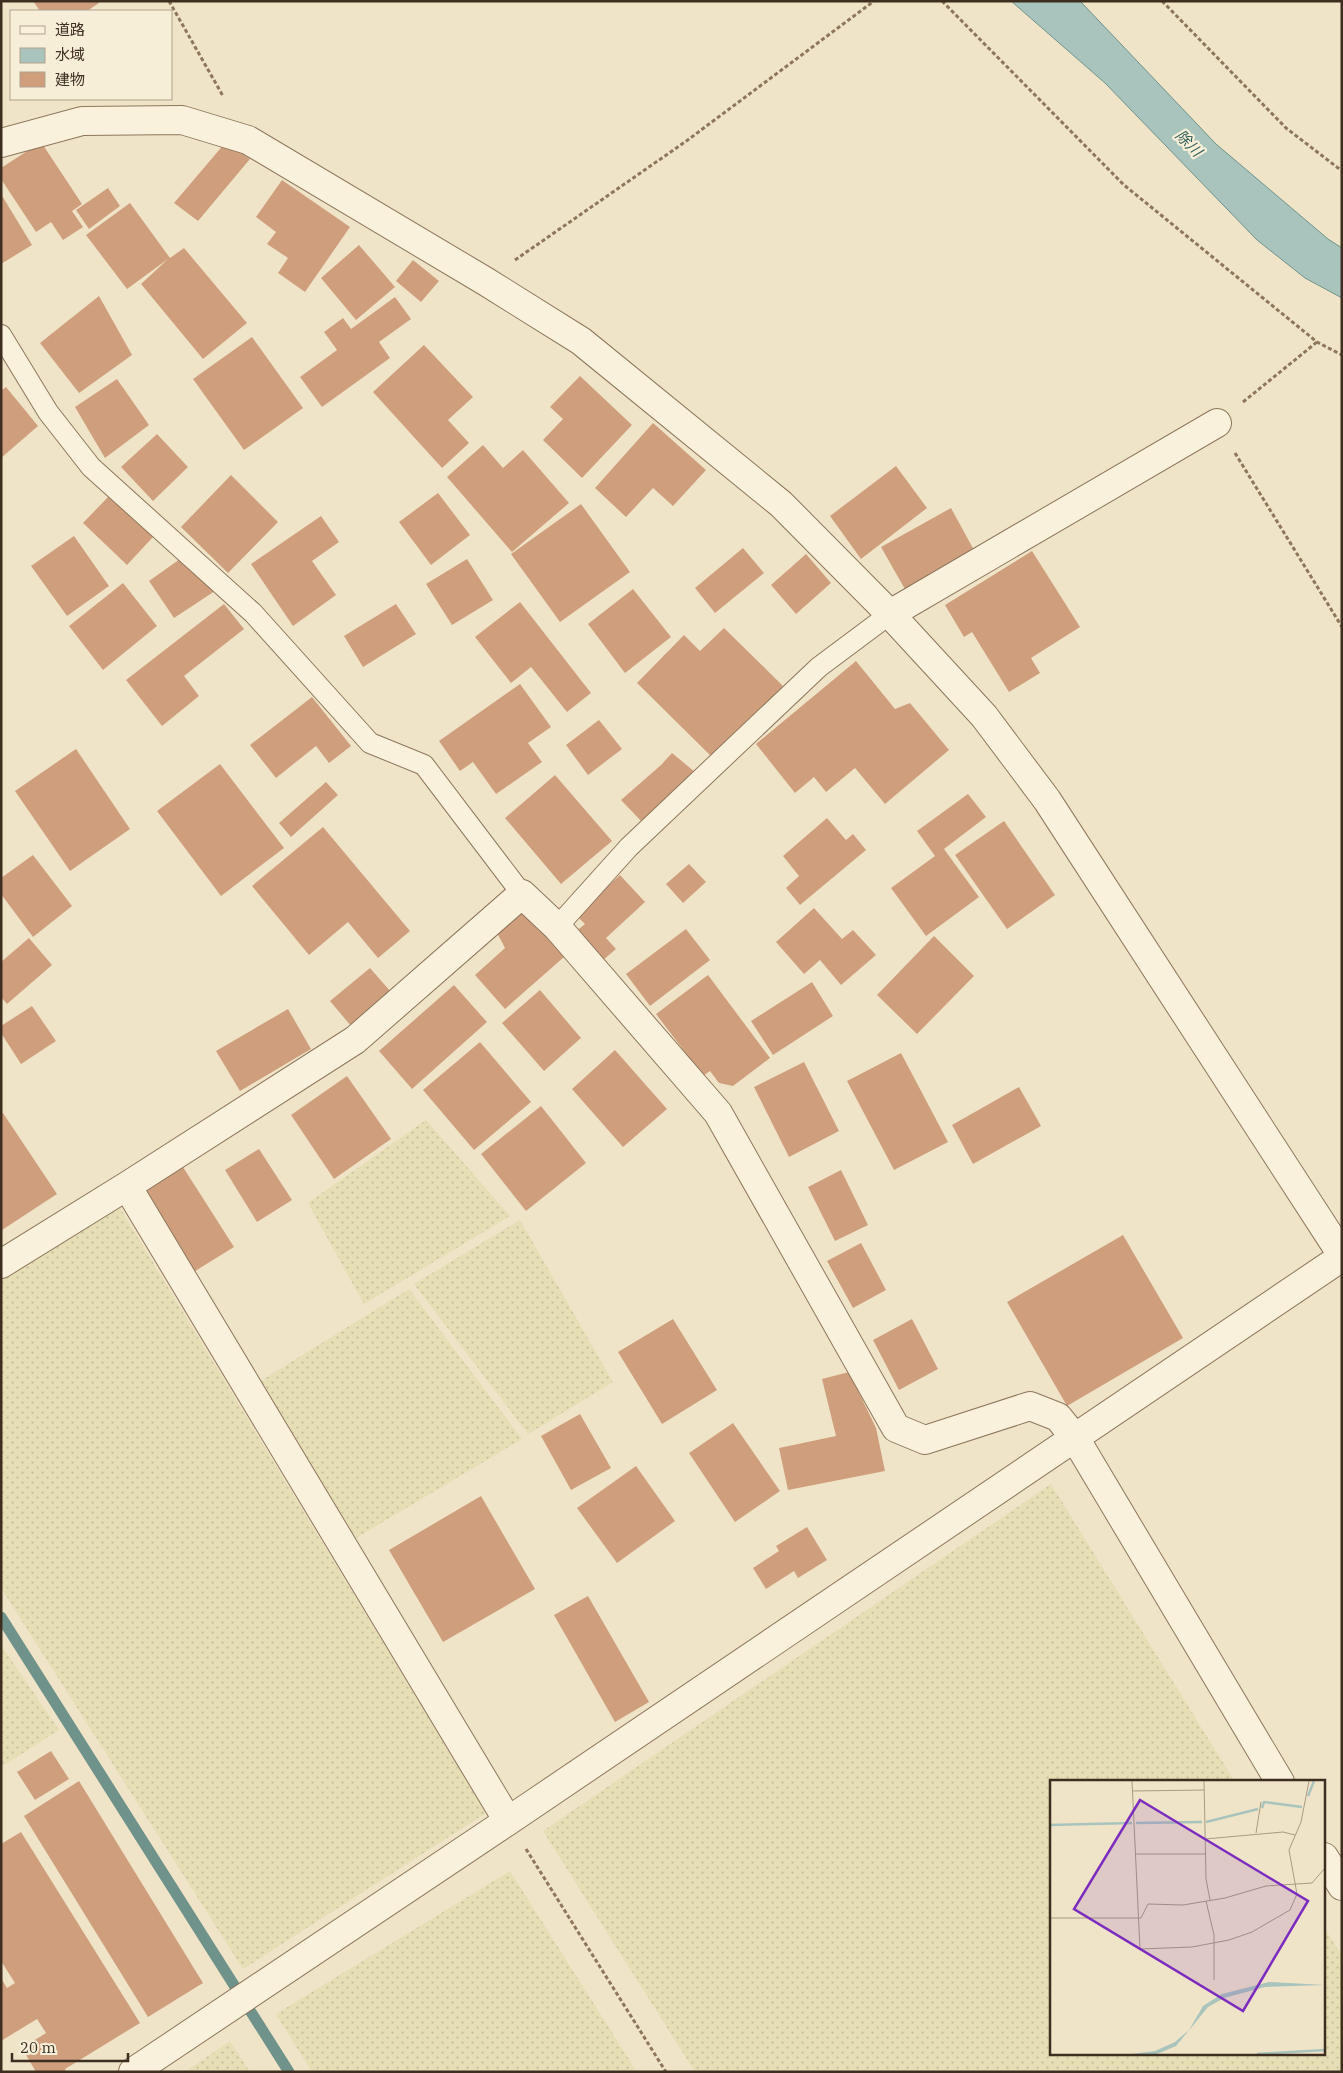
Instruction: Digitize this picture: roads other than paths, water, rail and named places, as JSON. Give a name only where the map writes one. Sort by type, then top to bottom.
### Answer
[{"type":"street","points":[[1,143],[82,121],[182,120],[248,140],[485,281],[581,341],[781,504],[890,614],[984,716],[1047,800],[1342,1256],[133,2072]]},
{"type":"street","points":[[890,614],[1217,423]]},
{"type":"street","points":[[1,1264],[355,1040],[522,894],[557,927],[718,1113],[896,1428],[925,1440],[1030,1406],[1058,1417],[1075,1438],[1279,1780]]},
{"type":"street","points":[[127,1186],[508,1820]]},
{"type":"street","points":[[1326,1860],[1342,1886]]},
{"type":"lane","points":[[1,335],[48,412],[91,467],[253,613],[370,743],[424,765],[522,894]]},
{"type":"lane","points":[[557,927],[629,847],[812,673],[890,614]]},
{"type":"water","name":"除川","points":[[1011,1],[1080,1],[1216,144],[1328,239],[1342,248],[1342,298],[1305,278],[1257,240],[1105,83]]},
{"type":"waterway","points":[[1,1617],[289,2072]]}]
